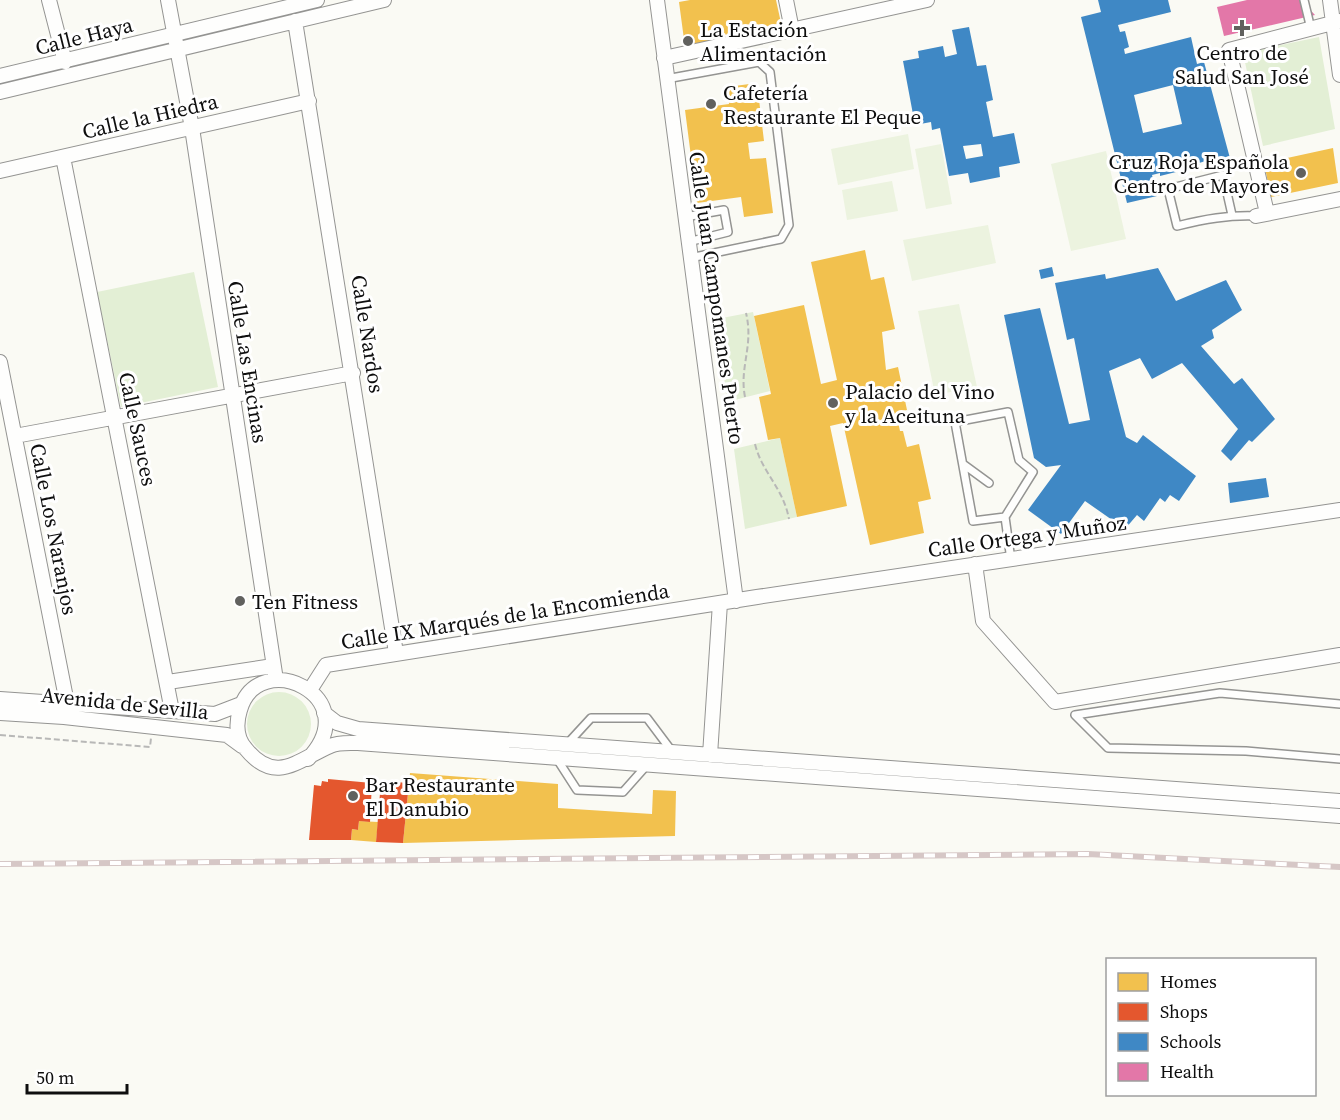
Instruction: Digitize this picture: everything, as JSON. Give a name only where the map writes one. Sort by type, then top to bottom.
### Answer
[{"type":"street","points":[[50,0],[65,62]]},
{"type":"street","name":"Calle Las Encinas","points":[[168,0],[192,128],[276,680]]},
{"type":"street","name":"Calle Haya","points":[[0,76],[176,34],[268,6],[316,0]]},
{"type":"street","points":[[0,92],[384,0]]},
{"type":"street","name":"Calle Juan Campomanes Puerto","points":[[657,0],[736,601]]},
{"type":"street","points":[[786,0],[792,30]]},
{"type":"street","points":[[663,58],[927,0]]},
{"type":"street","points":[[1330,0],[1336,22],[1340,75]]},
{"type":"street","name":"Calle Nardos","points":[[295,21],[396,653]]},
{"type":"street","points":[[1336,22],[1229,50],[1262,214],[1340,199]]},
{"type":"street","name":"Calle la Hiedra","points":[[0,171],[309,101]]},
{"type":"street","name":"Calle Sauces","points":[[63,156],[172,711]]},
{"type":"street","name":"Calle Los Naranjos","points":[[0,362],[67,703]]},
{"type":"street","points":[[15,436],[353,373]]},
{"type":"street","name":"Calle Ortega y Muñoz","points":[[720,603],[1340,510]]},
{"type":"street","points":[[975,564],[983,621],[1055,702],[1340,655]]},
{"type":"street","points":[[710,755],[720,603]]},
{"type":"street","name":"Calle IX Marqués de la Encomienda","points":[[310,690],[326,665],[720,603]]},
{"type":"street","points":[[168,682],[273,666]]},
{"type":"street","points":[[1340,801],[358,729],[337,723],[324,713],[310,690],[297,682],[276,680],[255,688],[241,704],[238,731],[243,746],[252,758],[274,768],[290,767],[332,745],[358,743],[1340,816]]},
{"type":"street","name":"Avenida de Sevilla","points":[[0,699],[215,714],[241,704]]},
{"type":"street","name":"Avenida de Sevilla","points":[[0,713],[75,718],[227,735],[243,746]]},
{"type":"street","points":[[308,759],[323,738],[324,713]]},
{"type":"lane","points":[[1305,0],[1311,29]]},
{"type":"lane","points":[[666,79],[759,62],[770,72],[789,225],[781,239],[690,258]]},
{"type":"lane","points":[[1232,215],[1223,175],[1168,189],[1177,226],[1232,215],[1262,214]]},
{"type":"lane","points":[[685,217],[724,210],[728,232],[688,242]]},
{"type":"lane","points":[[1005,517],[973,521],[956,422],[1008,411],[1019,460],[1033,472],[1005,517],[1011,560]]},
{"type":"lane","points":[[963,464],[989,483]]},
{"type":"lane","points":[[1340,704],[1220,693],[1075,715],[1108,748],[1246,752],[1340,759]]},
{"type":"lane","points":[[566,745],[591,718],[646,718],[673,752]]},
{"type":"lane","points":[[557,759],[577,790],[623,792],[647,765]]},
{"type":"path","points":[[745,397],[742,377],[750,334],[746,313]]},
{"type":"path","points":[[755,444],[760,461],[784,498],[789,519]]},
{"type":"path","points":[[0,735],[150,747]]},
{"type":"green space","points":[[1319,37],[1335,129],[1263,146],[1243,53]]},
{"type":"green space","points":[[908,134],[914,169],[838,185],[831,149]]},
{"type":"green space","points":[[941,144],[952,204],[926,209],[915,149]]},
{"type":"green space","points":[[1106,151],[1126,239],[1071,251],[1051,164]]},
{"type":"green space","points":[[892,181],[898,211],[847,220],[842,190]]},
{"type":"green space","points":[[988,225],[996,263],[912,281],[903,240]]},
{"type":"green space","points":[[194,272],[218,387],[121,407],[97,292]]},
{"type":"green space","points":[[959,304],[977,387],[935,395],[918,311]]},
{"type":"green space","points":[[753,312],[770,391],[727,402],[717,319]]},
{"type":"green space","points":[[780,438],[797,517],[745,529],[734,449]]},
{"type":"green space","points":[[279,692],[291,694],[302,701],[309,712],[311,724],[309,736],[302,747],[291,754],[279,756],[267,754],[256,747],[249,736],[247,724],[249,712],[256,701],[267,694]]},
{"type":"building: Homes","points":[[776,0],[781,23],[685,47],[679,2]]},
{"type":"building: Homes","points":[[757,83],[764,141],[748,143],[750,159],[766,158],[773,213],[744,217],[741,197],[697,203],[685,110],[729,104],[727,87]]},
{"type":"building: Homes","name":"Cruz Roja Española Centro de Mayores","points":[[1333,148],[1338,183],[1271,197],[1264,163]]},
{"type":"building: Homes","name":"Palacio del Vino y la Aceituna","points":[[865,250],[871,280],[884,277],[895,329],[882,332],[886,370],[898,367],[907,410],[896,412],[900,431],[903,431],[907,447],[919,444],[931,499],[918,502],[924,533],[870,545],[843,423],[830,426],[847,506],[797,517],[780,438],[768,440],[759,397],[771,394],[754,316],[804,305],[821,384],[837,380],[811,262]]},
{"type":"building: Homes","points":[[410,773],[558,784],[558,808],[652,814],[653,790],[676,791],[675,836],[403,843]]},
{"type":"building: Homes","points":[[359,821],[378,822],[376,842],[351,840],[352,829],[358,830]]},
{"type":"building: Shops","points":[[328,779],[372,783],[370,822],[359,821],[358,830],[352,829],[351,840],[309,840],[314,785],[321,786],[322,781],[328,782]]},
{"type":"building: Shops","points":[[381,781],[409,783],[403,843],[376,842]]},
{"type":"building: Schools","points":[[1098,0],[1168,0],[1171,12],[1118,25],[1120,32],[1125,31],[1129,47],[1124,49],[1125,54],[1191,37],[1197,64],[1204,62],[1231,162],[1211,167],[1209,160],[1199,163],[1200,166],[1160,176],[1160,173],[1152,175],[1157,196],[1127,203],[1081,17],[1101,12]],"holes":[[[1173,85],[1182,124],[1143,133],[1134,95]]]},
{"type":"building: Schools","points":[[969,27],[977,66],[986,65],[993,100],[986,102],[993,137],[1014,133],[1020,163],[999,167],[1000,177],[970,183],[968,173],[949,176],[940,128],[932,130],[931,122],[915,125],[903,61],[919,58],[918,51],[943,46],[945,57],[957,54],[952,30]],"holes":[[[981,144],[983,156],[966,159],[963,146]]]},
{"type":"building: Schools","points":[[1052,267],[1054,276],[1041,279],[1039,270]]},
{"type":"building: Schools","points":[[1158,268],[1176,301],[1226,280],[1242,310],[1212,330],[1214,338],[1201,346],[1234,384],[1242,378],[1275,419],[1252,442],[1249,440],[1231,461],[1221,451],[1238,429],[1182,363],[1152,379],[1140,358],[1109,371],[1126,437],[1137,443],[1143,435],[1196,476],[1179,501],[1170,495],[1165,502],[1160,498],[1144,521],[1137,515],[1125,529],[1085,501],[1061,534],[1028,510],[1061,465],[1046,467],[1034,458],[1004,315],[1040,308],[1069,424],[1090,420],[1074,338],[1067,340],[1055,283],[1105,274],[1106,279]]},
{"type":"building: Schools","points":[[1266,478],[1269,497],[1230,503],[1228,483]]},
{"type":"building: Health","name":"Centro de Salud San José","points":[[1247,0],[1301,0],[1315,15],[1224,36],[1217,7]]},
{"type":"railway","points":[[0,864],[1088,854],[1340,867]]},
{"type":"place","name":"Centro de Salud San José","points":[[1242,28]]},
{"type":"place","name":"La Estación Alimentación","points":[[688,41]]},
{"type":"place","name":"Cafetería Restaurante El Peque","points":[[711,104]]},
{"type":"place","name":"Cruz Roja Española Centro de Mayores","points":[[1301,173]]},
{"type":"place","name":"Palacio del Vino y la Aceituna","points":[[833,403]]},
{"type":"place","name":"Ten Fitness","points":[[240,601]]},
{"type":"place","name":"Bar Restaurante El Danubio","points":[[353,796]]}]
